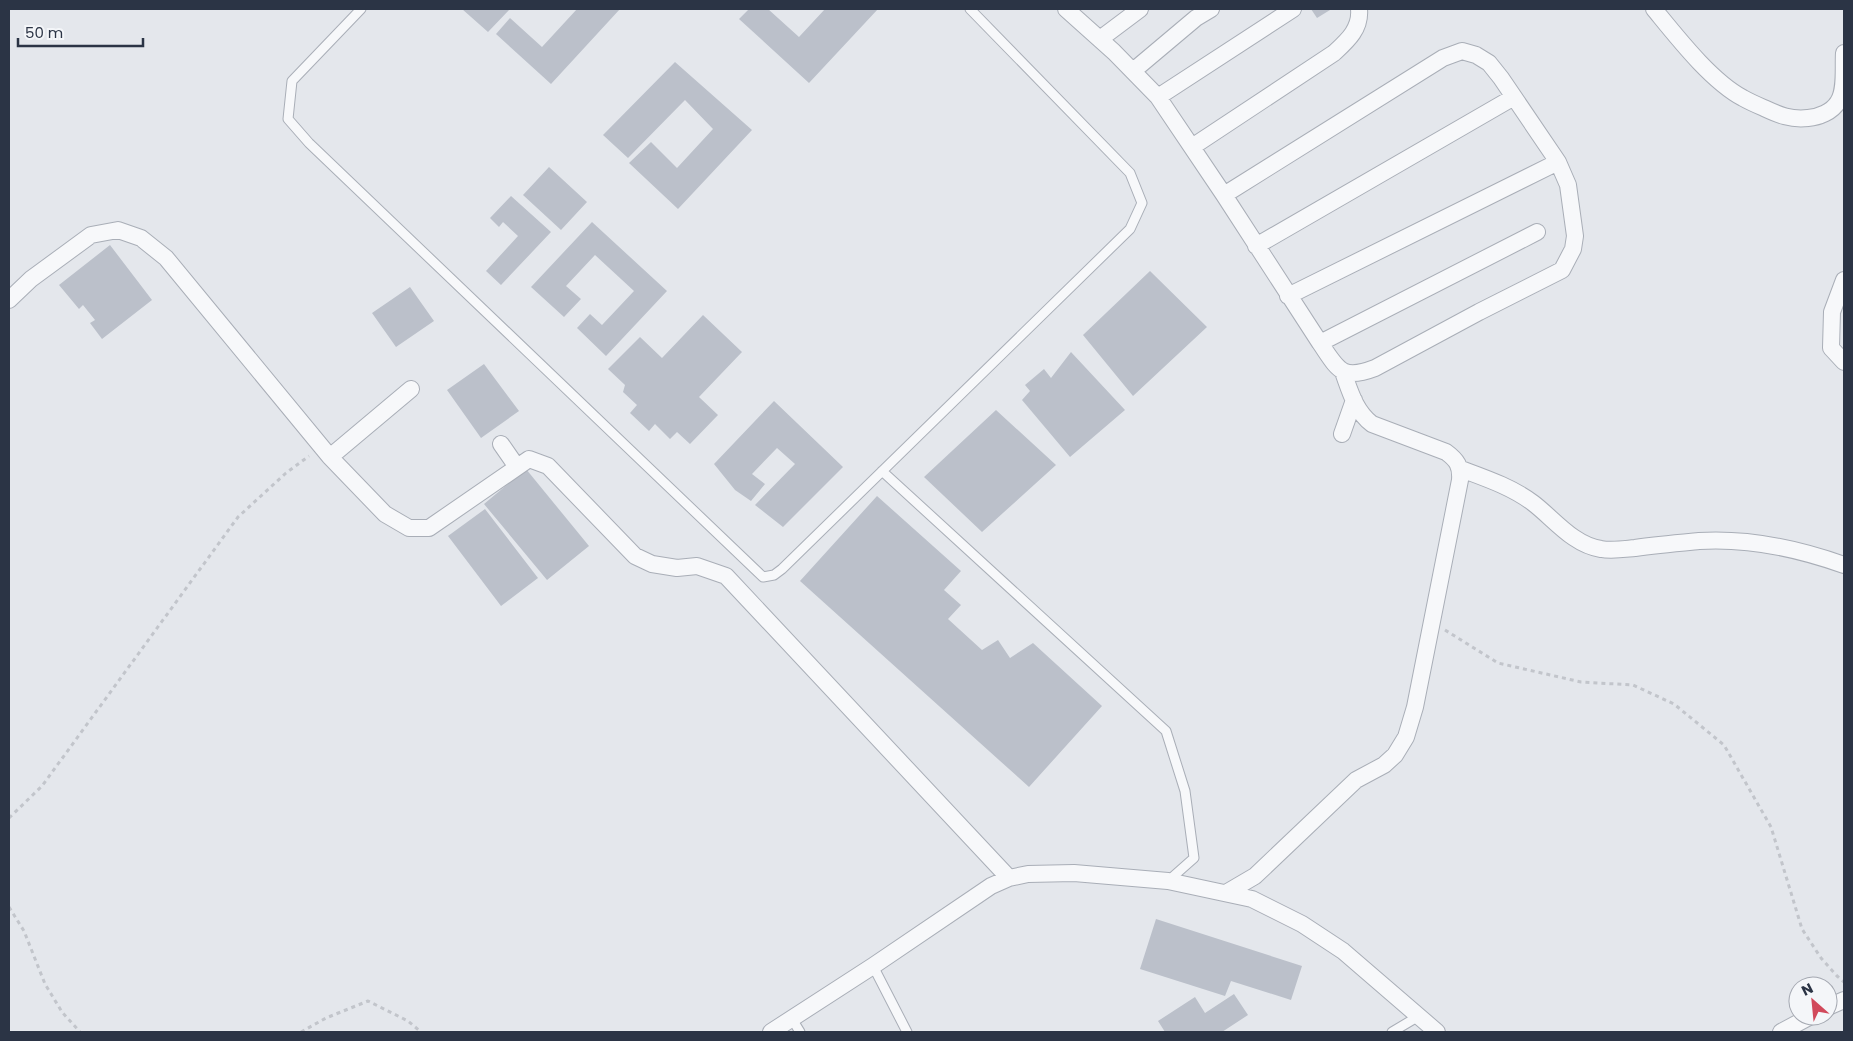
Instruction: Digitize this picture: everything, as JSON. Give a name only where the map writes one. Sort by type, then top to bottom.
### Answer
[{"type":"street","points":[[1067,9],[1158,97],[1224,195],[1288,296],[1334,364],[1343,372],[1358,410],[1372,424],[1446,452],[1455,458],[1460,469],[1460,480],[1415,707],[1406,737],[1395,755],[1384,765],[1356,780],[1255,876],[1226,893]]},
{"type":"street","points":[[1100,39],[1140,9]]},
{"type":"street","points":[[1133,71],[1196,18],[1210,9]]},
{"type":"street","points":[[1158,97],[1293,9]]},
{"type":"street","points":[[1192,148],[1334,53],[1350,37],[1358,24],[1359,9]]},
{"type":"street","points":[[1654,9],[1681,43],[1716,78],[1742,98],[1785,117],[1797,120],[1814,117],[1829,111],[1838,102],[1842,86],[1844,53]]},
{"type":"street","points":[[1224,195],[1443,58],[1462,51],[1476,55],[1489,63],[1558,162],[1568,185],[1575,236],[1573,249],[1562,270],[1375,368],[1359,374],[1343,372]]},
{"type":"street","points":[[1256,246],[1514,97]]},
{"type":"street","points":[[1288,296],[1558,162]]},
{"type":"street","points":[[9,300],[31,279],[90,235],[118,230],[141,238],[166,258],[326,452],[385,514],[409,528],[429,528],[529,459],[548,466],[636,556],[652,564],[677,568],[697,566],[726,576],[1009,878]]},
{"type":"street","points":[[1320,343],[1537,232]]},
{"type":"street","points":[[1844,280],[1832,312],[1831,348],[1844,362]]},
{"type":"street","points":[[326,452],[411,389]]},
{"type":"street","points":[[1342,434],[1354,400]]},
{"type":"street","points":[[501,444],[517,467]]},
{"type":"street","points":[[1460,469],[1496,482],[1532,502],[1557,525],[1580,541],[1600,549],[1622,549],[1701,541],[1749,542],[1843,563]]},
{"type":"street","points":[[771,1032],[796,1026],[873,966],[992,886],[1009,878],[1028,874],[1074,873],[1168,881],[1252,899],[1302,924],[1343,951],[1436,1032]]},
{"type":"street","points":[[1781,1032],[1792,1026]]},
{"type":"lane","points":[[361,9],[292,81],[288,119],[309,143],[762,577],[774,575],[782,569],[1130,229],[1142,202],[1130,173],[970,9]]},
{"type":"lane","points":[[882,471],[1166,731],[1185,791],[1194,858],[1168,881]]},
{"type":"lane","points":[[873,966],[905,1031]]},
{"type":"lane","points":[[1392,1032],[1419,1016]]},
{"type":"path","points":[[9,818],[42,786],[238,518],[286,473],[326,452]]},
{"type":"path","points":[[1432,622],[1498,663],[1581,682],[1633,685],[1674,704],[1724,745],[1771,827],[1802,928],[1821,958],[1844,982]]},
{"type":"path","points":[[9,907],[24,931],[45,984],[62,1012],[80,1032]]},
{"type":"path","points":[[301,1032],[326,1018],[368,1001],[408,1021],[421,1032]]},
{"type":"building","points":[[462,9],[510,9],[488,32]]},
{"type":"building","points":[[577,9],[620,9],[551,84],[496,34],[510,18],[542,47]]},
{"type":"building","points":[[749,9],[768,9],[799,37],[825,9],[878,9],[809,83],[739,19]]},
{"type":"building","points":[[1311,9],[1329,9],[1330,10],[1317,18]]},
{"type":"building","points":[[675,62],[752,130],[678,209],[629,163],[651,142],[677,168],[713,129],[685,100],[628,158],[603,135]]},
{"type":"building","points":[[549,167],[587,202],[561,230],[523,195]]},
{"type":"building","points":[[511,196],[551,232],[501,285],[486,271],[518,236],[503,222],[499,227],[490,218]]},
{"type":"building","points":[[592,222],[667,291],[606,356],[577,328],[590,314],[602,325],[634,291],[595,255],[566,286],[581,299],[564,317],[531,287]]},
{"type":"building","points":[[110,245],[152,300],[102,339],[90,323],[95,320],[83,305],[79,309],[59,285]]},
{"type":"building","points":[[1150,271],[1207,327],[1133,396],[1083,335]]},
{"type":"building","points":[[410,287],[434,321],[396,347],[372,313]]},
{"type":"building","points":[[703,315],[742,352],[699,397],[718,415],[690,444],[677,432],[670,439],[655,424],[649,431],[630,413],[637,405],[623,392],[625,385],[608,369],[640,337],[662,358]]},
{"type":"building","points":[[1071,352],[1125,410],[1070,457],[1022,400],[1030,391],[1025,385],[1044,369],[1051,378]]},
{"type":"building","points":[[484,364],[519,411],[481,438],[447,390]]},
{"type":"building","points":[[774,401],[843,467],[783,527],[755,505],[795,464],[777,448],[752,474],[765,484],[751,501],[735,490],[714,464]]},
{"type":"building","points":[[996,410],[1056,465],[982,532],[924,477]]},
{"type":"building","points":[[526,469],[589,546],[547,580],[484,504]]},
{"type":"building","points":[[877,496],[961,571],[944,590],[961,605],[948,619],[982,650],[998,640],[1010,658],[1033,643],[1102,706],[1029,787],[800,581]]},
{"type":"building","points":[[485,509],[538,578],[501,606],[448,536]]},
{"type":"building","points":[[1156,919],[1302,966],[1291,1000],[1231,981],[1225,996],[1140,969]]},
{"type":"building","points":[[1234,994],[1248,1015],[1222,1032],[1165,1032],[1158,1021],[1195,997],[1205,1013]]}]
